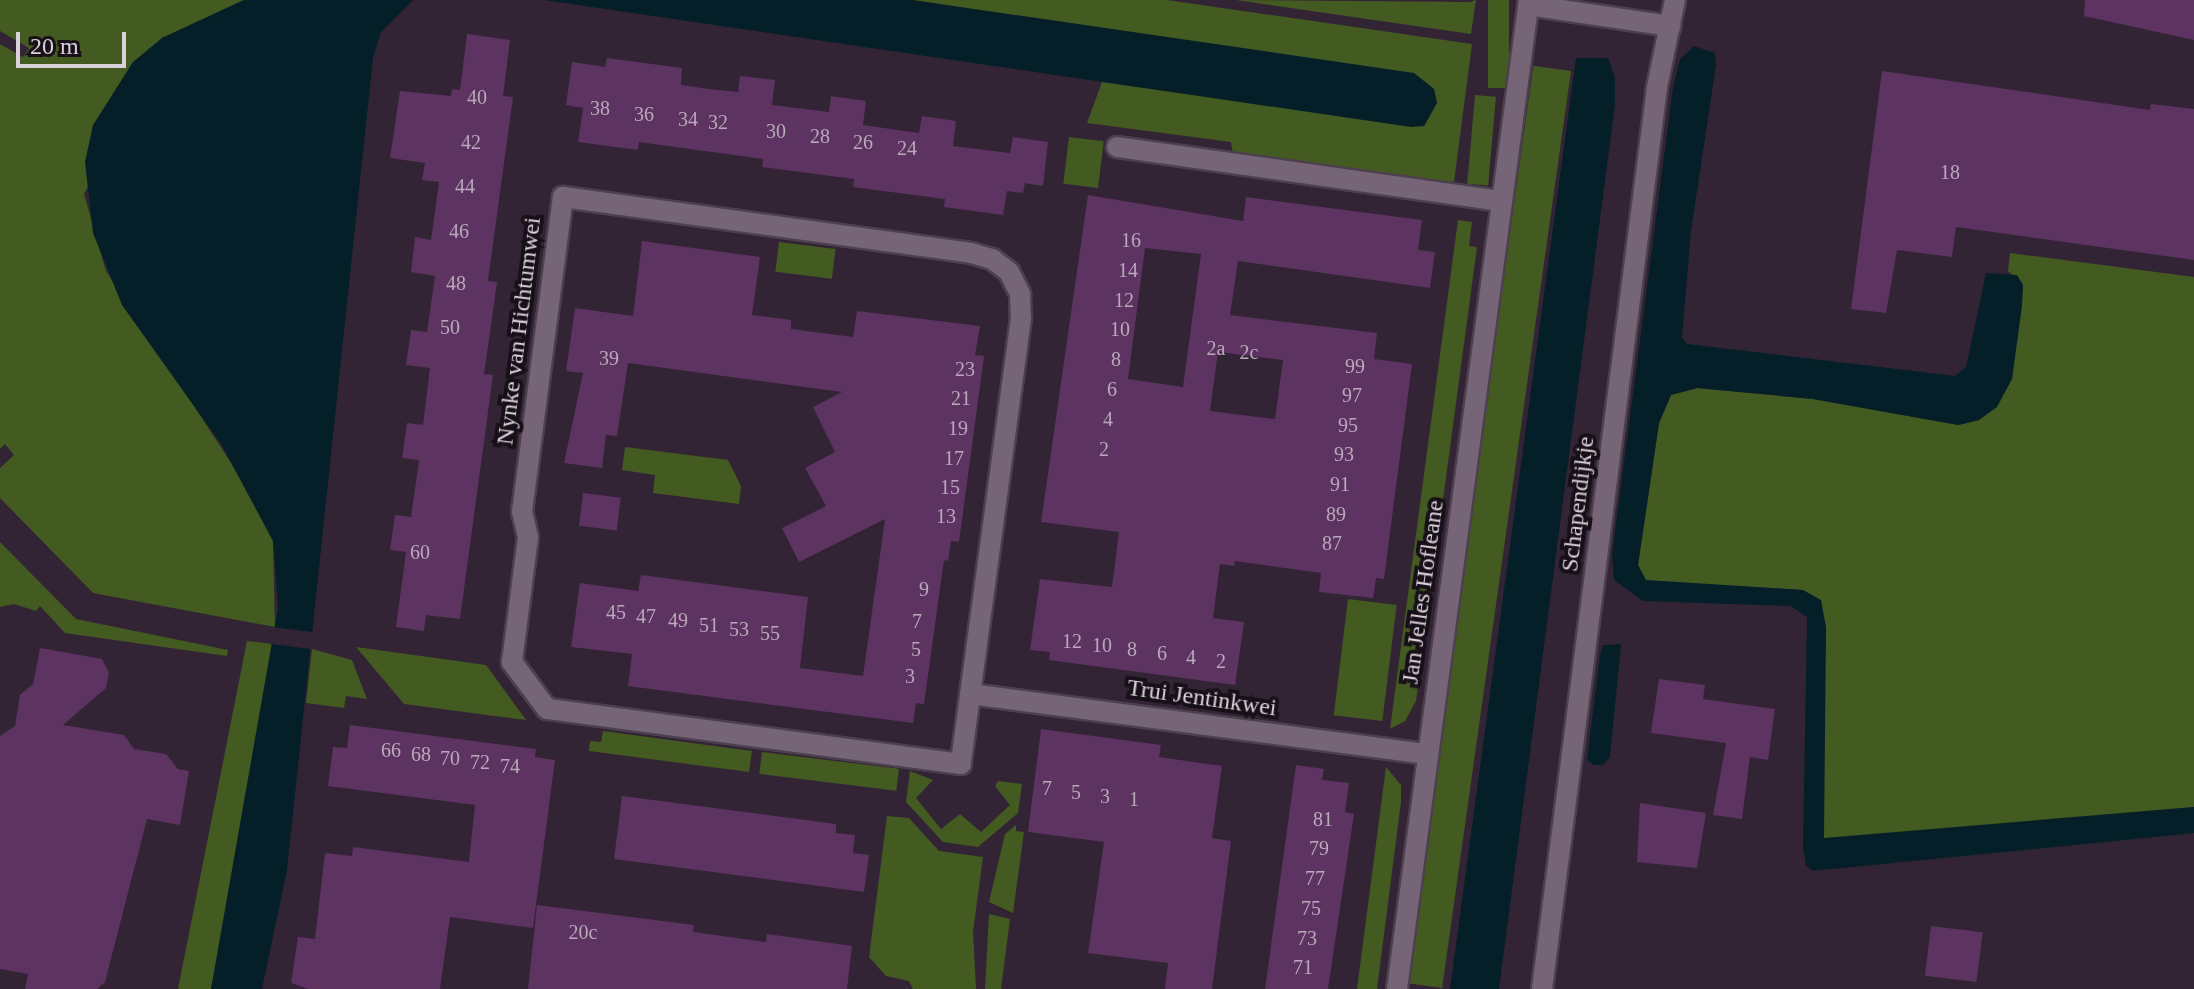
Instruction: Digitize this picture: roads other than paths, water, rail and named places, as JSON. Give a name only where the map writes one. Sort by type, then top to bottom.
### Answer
[{"type":"street","name":"Schapendijkje","points":[[1542,989],[1657,87],[1675,0]]},
{"type":"street","points":[[1528,2],[1670,26]]},
{"type":"street","name":"Jan Jelles Hofleane","points":[[1397,989],[1528,2]]},
{"type":"street","points":[[1117,147],[1502,201]]},
{"type":"street","name":"Nynke van Hichtumwei","points":[[563,197],[971,253],[992,259],[1009,272],[1020,294],[1021,318],[970,694],[961,764],[547,709],[512,662],[528,537],[522,512],[563,197]]},
{"type":"street","name":"Trui Jentinkwei","points":[[970,694],[1427,754]]},
{"type":"water","points":[[244,0],[413,0],[381,32],[373,58],[287,870],[262,989],[211,989],[278,608],[273,541],[221,444],[122,305],[93,233],[85,162],[93,125],[133,62],[162,38]]},
{"type":"water","points":[[544,0],[912,0],[1414,73],[1434,89],[1437,103],[1424,126],[1411,127]]},
{"type":"water","points":[[1694,46],[1715,53],[1716,65],[1691,231],[1682,338],[1687,344],[1955,376],[1966,367],[1986,273],[2017,275],[2023,285],[2022,306],[2012,379],[1997,407],[1979,420],[1958,425],[1813,399],[1697,388],[1671,395],[1659,423],[1638,565],[1646,580],[1803,590],[1821,600],[1826,627],[1824,838],[2194,807],[2194,833],[1813,871],[1806,866],[1803,847],[1807,617],[1791,606],[1643,601],[1614,580],[1612,554],[1673,88],[1680,59]]},
{"type":"water","points":[[1576,58],[1608,58],[1615,77],[1615,105],[1499,989],[1450,989]]},
{"type":"water","points":[[1621,644],[1610,757],[1603,765],[1593,765],[1587,760],[1600,655],[1603,645]]}]
